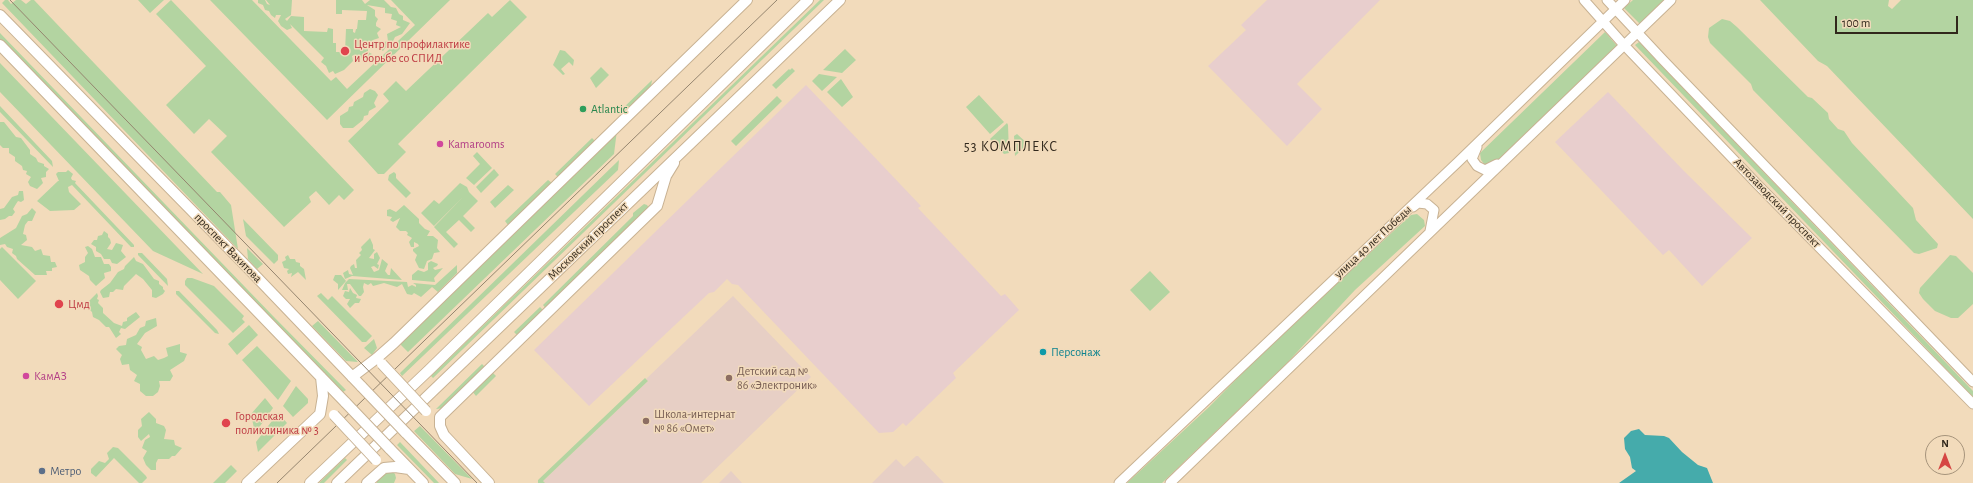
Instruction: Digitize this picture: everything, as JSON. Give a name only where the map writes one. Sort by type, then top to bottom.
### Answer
[{"type":"main road","points":[[352,377],[380,361],[580,162],[747,0]]},
{"type":"main road","name":"Московский проспект","points":[[310,483],[429,370],[808,0]]},
{"type":"main road","name":"Московский проспект","points":[[337,483],[683,148],[840,0]]},
{"type":"main road","name":"проспект Вахитова","points":[[0,15],[248,267],[455,483]]},
{"type":"main road","name":"проспект Вахитова","points":[[0,45],[423,483]]},
{"type":"main road","points":[[490,483],[444,435],[440,426],[440,417],[658,206],[666,176],[683,148]]},
{"type":"main road","points":[[380,361],[426,411],[434,416],[440,417]]},
{"type":"main road","points":[[247,483],[320,414],[324,396],[321,377]]},
{"type":"main road","points":[[320,414],[327,413],[334,415],[376,460],[380,466],[378,471],[367,483]]},
{"type":"main road","points":[[378,471],[389,467],[409,469]]},
{"type":"street","name":"Автозаводский проспект","points":[[1584,0],[1624,45],[1757,184],[1972,403]]},
{"type":"street","name":"Автозаводский проспект","points":[[1607,0],[1973,382]]},
{"type":"street","name":"улица 40 лет Победы","points":[[1119,483],[1482,139],[1625,0]]},
{"type":"street","points":[[1170,483],[1671,0]]},
{"type":"street","points":[[1482,139],[1474,152],[1472,159],[1477,166],[1485,170],[1503,162]]},
{"type":"street","points":[[1402,215],[1418,204],[1427,204],[1434,210],[1430,232]]},
{"type":"shaded area","points":[[1267,0],[1380,0],[1297,84],[1322,109],[1287,146],[1208,66],[1246,30],[1241,25]]},
{"type":"shaded area","points":[[806,85],[921,206],[918,208],[1001,296],[1005,294],[1019,310],[953,373],[956,378],[906,426],[903,423],[893,432],[879,433],[738,285],[732,284],[727,279],[714,292],[709,293],[589,406],[534,350]]},
{"type":"shaded area","points":[[1608,92],[1684,171],[1752,238],[1702,286],[1669,250],[1663,255],[1555,142]]},
{"type":"shaded area","points":[[733,296],[811,377],[701,483],[545,483],[543,481],[648,381],[646,379]]},
{"type":"shaded area","points":[[916,456],[918,456],[944,483],[872,483],[896,459],[904,467]]},
{"type":"shaded area","points":[[731,471],[742,483],[719,483]]},
{"type":"green space","points":[[5,0],[8,0],[11,4],[16,0],[21,0],[26,4],[31,0],[34,0],[217,192],[220,192],[231,205],[238,249],[2,3]]},
{"type":"green space","points":[[138,0],[164,0],[150,13]]},
{"type":"green space","points":[[171,0],[354,190],[344,200],[339,195],[329,205],[316,191],[309,197],[311,202],[284,227],[211,152],[227,136],[209,119],[194,134],[166,105],[206,66],[156,14]]},
{"type":"green space","points":[[210,0],[252,0],[331,81],[336,77],[347,89],[415,25],[391,0],[450,0],[327,120]]},
{"type":"green space","points":[[258,0],[265,0],[267,4],[270,5],[266,0],[292,0],[291,15],[285,19],[287,21],[291,16],[304,17],[304,31],[327,32],[328,28],[333,29],[333,43],[336,43],[336,52],[345,52],[346,29],[353,29],[353,32],[355,33],[358,20],[366,20],[367,11],[342,10],[342,14],[336,14],[336,0],[362,0],[365,4],[370,0],[384,0],[391,7],[396,8],[399,14],[403,16],[403,20],[410,23],[402,34],[395,37],[392,43],[383,51],[379,48],[381,43],[388,41],[387,34],[401,27],[396,25],[397,21],[391,19],[392,14],[385,13],[385,8],[367,5],[375,10],[375,16],[378,19],[376,26],[381,29],[377,33],[379,38],[373,40],[368,47],[368,52],[372,54],[363,61],[359,56],[355,59],[354,55],[352,56],[353,61],[344,70],[335,74],[333,71],[329,73],[326,66],[321,62],[324,58],[290,24],[292,28],[287,30],[281,26],[278,21],[281,15],[276,15],[275,18],[269,11],[265,10],[263,5],[258,3]]},
{"type":"green space","points":[[510,0],[527,17],[398,144],[406,152],[384,174],[378,174],[348,141],[389,101],[383,94],[396,81],[406,91],[488,13],[492,17]]},
{"type":"green space","points":[[820,0],[824,0],[433,378],[431,376]]},
{"type":"green space","points":[[1633,0],[1666,0],[1641,25],[1624,8]]},
{"type":"green space","points":[[1760,0],[1889,0],[1888,6],[1892,9],[1901,0],[1973,0],[1973,219],[1827,66],[1818,61]]},
{"type":"green space","points":[[1722,19],[1730,21],[1737,27],[1808,97],[1812,98],[1828,113],[1829,119],[1838,129],[1844,131],[1852,143],[1913,208],[1916,220],[1938,244],[1937,248],[1919,254],[1914,253],[1753,90],[1751,84],[1710,43],[1708,37],[1709,28]]},
{"type":"green space","points":[[1605,32],[1618,47],[1497,162],[1485,165],[1481,160],[1480,153]]},
{"type":"green space","points":[[0,33],[346,390],[343,392],[263,313],[0,39]]},
{"type":"green space","points":[[1639,42],[1973,391],[1973,397],[1635,45]]},
{"type":"green space","points":[[845,49],[856,60],[842,73],[823,70]]},
{"type":"green space","points":[[560,50],[565,51],[574,60],[573,66],[569,62],[561,69],[565,74],[563,75],[553,65]]},
{"type":"green space","points":[[0,63],[203,274],[153,251],[0,92]]},
{"type":"green space","points":[[601,67],[609,75],[596,88],[590,78]]},
{"type":"green space","points":[[792,68],[795,71],[776,89],[772,85]]},
{"type":"green space","points":[[819,74],[837,77],[822,91],[812,81]]},
{"type":"green space","points":[[841,79],[853,97],[842,107],[827,92]]},
{"type":"green space","points":[[652,80],[651,86],[624,112],[618,113]]},
{"type":"green space","points":[[370,89],[375,91],[378,95],[374,103],[376,107],[369,111],[368,115],[364,116],[363,120],[353,128],[343,128],[340,124],[340,116],[348,111],[349,107],[353,106],[354,102],[363,97],[364,93]]},
{"type":"green space","points":[[979,95],[1004,122],[990,134],[966,107]]},
{"type":"green space","points":[[777,96],[782,101],[736,146],[731,141]]},
{"type":"green space","points":[[0,106],[52,161],[53,167],[0,112]]},
{"type":"green space","points":[[0,122],[4,122],[16,137],[21,138],[30,150],[30,154],[36,158],[38,162],[44,164],[44,166],[49,169],[46,172],[46,177],[41,178],[43,183],[37,189],[30,186],[28,182],[31,177],[26,174],[27,171],[23,170],[22,166],[15,161],[15,157],[9,153],[9,148],[3,148],[0,145]]},
{"type":"green space","points":[[1007,123],[1009,153],[1004,154],[990,139]]},
{"type":"green space","points":[[617,130],[614,154],[408,352],[401,345],[401,340]]},
{"type":"green space","points":[[1017,134],[1028,144],[1015,156],[1014,136]]},
{"type":"green space","points":[[592,138],[595,141],[558,177],[555,174]]},
{"type":"green space","points":[[477,152],[492,168],[474,185],[466,178],[480,164],[473,156]]},
{"type":"green space","points":[[619,160],[618,170],[402,376],[400,373]]},
{"type":"green space","points":[[494,169],[499,175],[481,193],[476,187]]},
{"type":"green space","points":[[68,170],[73,174],[71,178],[72,180],[76,181],[75,183],[134,245],[134,247],[131,247],[72,185],[68,187],[69,192],[81,204],[74,210],[50,211],[37,201],[59,181],[56,174],[58,172],[66,172]]},
{"type":"green space","points":[[394,172],[396,174],[396,178],[411,193],[406,198],[388,180],[389,175]]},
{"type":"green space","points":[[548,180],[552,183],[508,225],[505,221]]},
{"type":"green space","points":[[460,183],[467,187],[469,192],[478,201],[463,216],[475,228],[471,232],[459,220],[446,232],[458,244],[454,248],[434,227],[463,197],[434,226],[421,213],[434,200],[439,204]]},
{"type":"green space","points":[[508,185],[514,190],[495,208],[490,202]]},
{"type":"green space","points":[[19,191],[23,191],[24,200],[21,202],[18,201],[13,209],[15,212],[12,216],[0,220],[0,209],[4,208],[12,197],[18,195]]},
{"type":"green space","points":[[644,204],[649,208],[547,310],[543,305],[633,216],[633,213]]},
{"type":"green space","points":[[404,205],[419,219],[419,223],[425,229],[430,231],[427,236],[433,236],[438,240],[437,248],[440,252],[434,253],[432,259],[427,261],[424,269],[419,268],[415,260],[417,255],[413,249],[419,246],[418,244],[414,242],[414,247],[411,247],[409,242],[412,238],[407,235],[408,233],[406,231],[400,231],[396,227],[400,218],[393,222],[390,220],[392,217],[387,216],[387,210],[390,209],[396,212]]},
{"type":"green space","points":[[32,208],[36,212],[32,221],[28,221],[25,225],[23,234],[26,235],[27,240],[21,245],[32,247],[35,251],[41,249],[43,255],[50,256],[51,262],[55,262],[57,267],[52,268],[52,271],[46,271],[47,275],[35,275],[17,259],[12,253],[13,249],[7,247],[5,244],[0,245],[0,238],[16,228],[22,216],[27,214]]},
{"type":"green space","points":[[1417,214],[1424,220],[1425,226],[1355,290],[1285,365],[1162,483],[1127,483],[1209,407],[1270,345],[1411,215]]},
{"type":"green space","points":[[243,219],[278,255],[278,260],[274,264],[246,236]]},
{"type":"green space","points":[[104,231],[108,234],[111,243],[107,249],[112,250],[116,243],[123,245],[121,251],[126,257],[117,264],[112,263],[110,259],[104,259],[101,254],[96,251],[96,247],[91,244],[94,240],[97,240],[98,236],[102,235]]},
{"type":"green space","points":[[370,238],[373,249],[375,250],[369,258],[374,259],[374,254],[377,252],[380,258],[377,264],[379,265],[378,269],[374,266],[371,267],[374,272],[379,270],[382,259],[388,264],[385,271],[388,275],[390,275],[391,268],[402,280],[352,276],[345,279],[343,273],[348,270],[349,274],[353,275],[350,268],[354,264],[355,268],[357,268],[356,260],[361,255],[359,253],[362,250],[361,247]]},
{"type":"green space","points":[[88,246],[92,249],[95,257],[101,257],[104,264],[109,264],[111,267],[111,271],[104,273],[105,278],[96,286],[90,280],[89,276],[80,270],[79,265],[85,262],[85,257],[88,253],[85,247]]},
{"type":"green space","points":[[2,247],[36,281],[18,299],[0,280],[0,249]]},
{"type":"green space","points":[[247,248],[263,264],[257,269],[248,259]]},
{"type":"green space","points":[[138,253],[142,253],[167,279],[168,286],[138,255]]},
{"type":"green space","points":[[288,255],[290,259],[295,259],[296,262],[300,263],[300,266],[304,269],[306,280],[298,272],[291,277],[292,273],[288,274],[287,271],[289,269],[284,268],[282,262],[286,260],[285,257]]},
{"type":"green space","points":[[1950,255],[1956,256],[1973,273],[1973,304],[1958,318],[1951,318],[1935,311],[1919,293],[1920,288]]},
{"type":"green space","points":[[134,257],[136,261],[143,264],[154,279],[159,281],[159,284],[165,291],[163,294],[156,298],[152,297],[152,290],[143,279],[136,274],[124,286],[123,290],[116,289],[113,292],[110,292],[109,297],[103,298],[100,292],[101,290],[110,283],[118,272],[124,269]]},
{"type":"green space","points":[[431,261],[438,264],[433,268],[435,270],[443,268],[434,278],[435,282],[412,280],[412,275],[418,270],[424,272],[428,270],[428,263]]},
{"type":"green space","points":[[457,265],[457,273],[438,292],[432,287],[421,297],[414,293],[412,295],[407,294],[402,284],[397,287],[384,283],[373,286],[371,283],[368,285],[364,283],[364,292],[361,296],[359,296],[350,284],[347,284],[348,290],[342,290],[345,283],[349,279],[407,282],[408,287],[412,285],[416,287],[413,283],[435,285]]},
{"type":"green space","points":[[1150,271],[1170,292],[1150,311],[1130,290]]},
{"type":"green space","points":[[335,275],[341,275],[346,281],[338,290],[338,284],[333,280]]},
{"type":"green space","points":[[187,278],[192,278],[214,286],[244,316],[242,319],[245,322],[233,333],[185,285]]},
{"type":"green space","points":[[350,288],[353,293],[357,295],[356,298],[361,299],[359,303],[355,303],[350,308],[347,304],[350,299],[346,299],[343,296],[345,291],[349,292]]},
{"type":"green space","points":[[176,291],[179,291],[217,330],[219,334],[215,333],[176,294]]},
{"type":"green space","points":[[97,293],[97,299],[99,300],[98,303],[103,308],[103,313],[114,323],[122,326],[123,322],[127,321],[127,318],[136,312],[140,317],[125,329],[121,328],[119,332],[121,334],[116,338],[109,327],[106,327],[99,320],[93,317],[92,312],[87,307],[88,302]]},
{"type":"green space","points":[[321,293],[328,300],[332,296],[372,336],[366,342],[362,342],[317,296]]},
{"type":"green space","points":[[540,307],[545,312],[519,337],[514,332]]},
{"type":"green space","points":[[156,318],[157,326],[145,333],[137,344],[142,347],[141,350],[146,359],[154,356],[158,360],[164,358],[168,356],[166,348],[180,344],[180,352],[187,354],[184,361],[170,370],[173,376],[170,381],[159,381],[160,386],[158,392],[153,396],[146,396],[140,391],[140,384],[134,381],[137,375],[130,370],[129,364],[122,365],[120,359],[122,355],[116,349],[119,346],[126,345],[127,339],[136,335],[140,328],[145,326],[146,321]]},
{"type":"green space","points":[[318,321],[358,362],[346,361],[312,326]]},
{"type":"green space","points":[[249,325],[258,335],[237,355],[228,344]]},
{"type":"green space","points":[[374,339],[377,348],[372,355],[364,348]]},
{"type":"green space","points":[[257,346],[291,381],[278,400],[242,360]]},
{"type":"green space","points":[[482,364],[487,369],[445,408],[436,409]]},
{"type":"green space","points":[[492,372],[496,376],[476,396],[472,391]]},
{"type":"green space","points":[[645,378],[648,381],[543,481],[545,483],[538,483],[538,480]]},
{"type":"green space","points":[[296,386],[308,399],[308,403],[293,417],[283,406]]},
{"type":"green space","points":[[265,398],[273,408],[255,433],[251,414]]},
{"type":"green space","points":[[149,412],[156,419],[156,423],[164,426],[166,430],[164,439],[174,440],[175,445],[182,448],[175,456],[172,456],[169,459],[158,459],[156,463],[156,470],[151,470],[146,465],[143,458],[147,451],[142,448],[145,440],[150,437],[149,434],[141,441],[138,437],[138,430],[142,426],[141,419]]},
{"type":"green space","points":[[278,413],[287,423],[258,452],[256,442]]},
{"type":"green space","points":[[420,426],[472,479],[455,474],[414,431]]},
{"type":"green space","points":[[400,442],[439,483],[434,483],[397,445]]},
{"type":"green space","points":[[113,447],[118,448],[146,476],[147,478],[142,483],[139,483],[114,458],[96,477],[91,473],[91,469],[99,461],[105,463],[109,459],[107,453]]},
{"type":"green space","points":[[345,458],[347,460],[324,483],[319,483]]},
{"type":"green space","points":[[231,465],[237,471],[225,483],[213,483]]},
{"type":"green space","points":[[386,472],[393,472],[395,474],[396,478],[394,483],[377,483],[377,480]]},
{"type":"water","points":[[1639,429],[1645,435],[1664,436],[1669,438],[1682,452],[1698,465],[1707,468],[1713,483],[1619,483],[1636,471],[1632,468],[1630,457],[1625,449],[1624,438],[1631,431]]},
{"type":"tram line","points":[[10,0],[477,483]]},
{"type":"tram line","points":[[277,483],[777,0]]},
{"type":"place","name":"Центр по профилактике и борьбе со СПИД","points":[[345,51]]},
{"type":"place","name":"Atlantic","points":[[583,109]]},
{"type":"place","name":"Kamarooms","points":[[440,144]]},
{"type":"place","name":"Цмд","points":[[59,304]]},
{"type":"place","name":"Персонаж","points":[[1043,352]]},
{"type":"place","name":"КамАЗ","points":[[26,376]]},
{"type":"place","name":"Детский сад № 86 «Электроник»","points":[[729,378]]},
{"type":"place","name":"Школа-интернат № 86 «Омет»","points":[[646,421]]},
{"type":"place","name":"Городская поликлиника № 3","points":[[226,423]]},
{"type":"place","name":"Метро","points":[[42,471]]},
{"type":"district","name":"53 КОМПЛЕКС","points":[[1011,147]]}]
